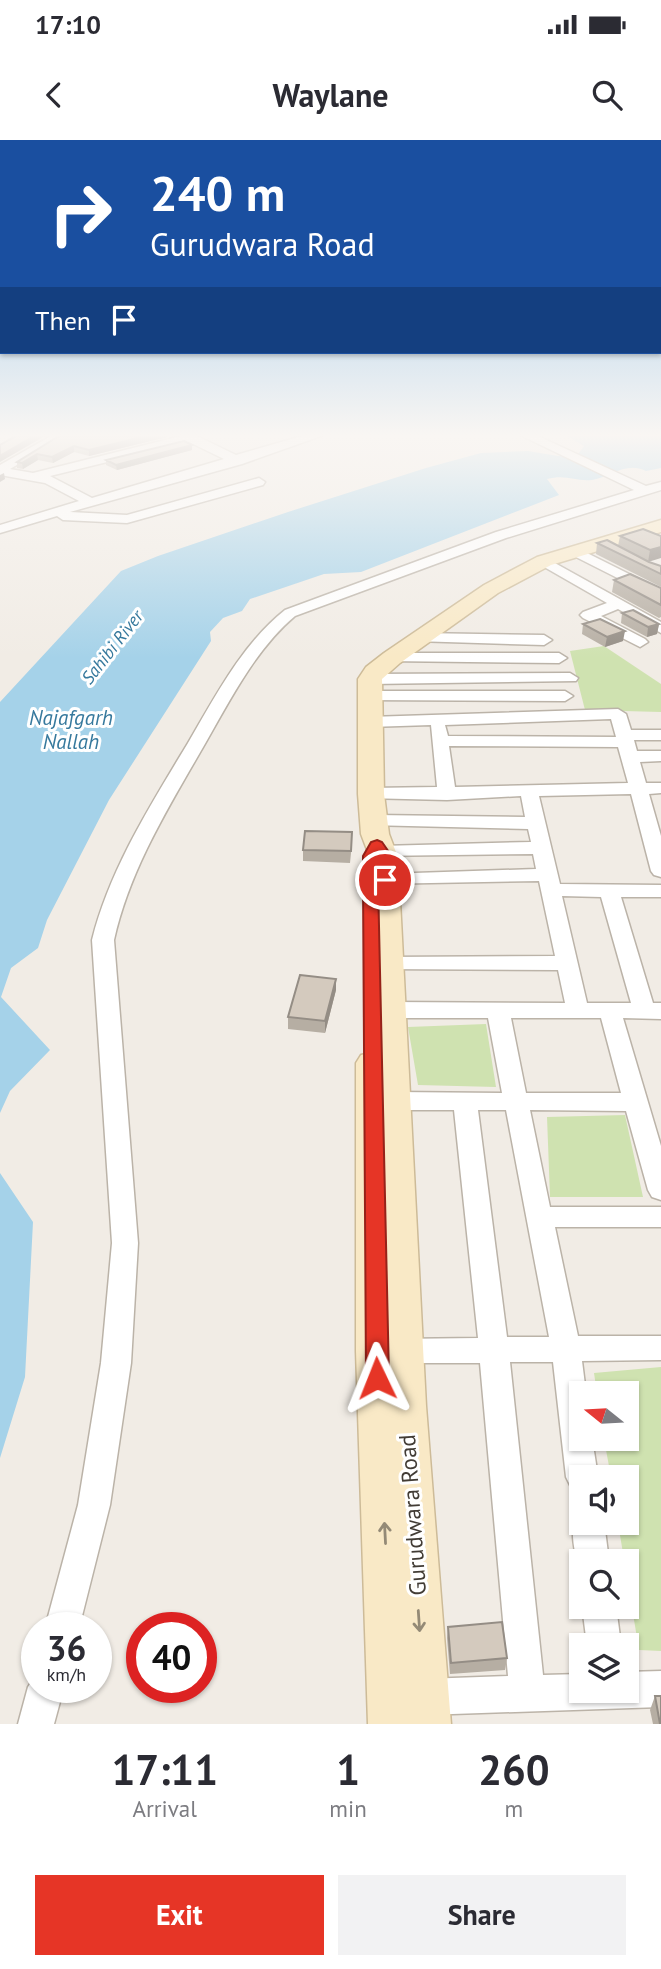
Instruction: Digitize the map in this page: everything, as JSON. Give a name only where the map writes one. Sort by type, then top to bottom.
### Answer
[{"type":"street","points":[[0,529],[64,510]]},
{"type":"street","points":[[47,515],[127,519],[159,510]]},
{"type":"street","points":[[66,1612],[94,1505],[116,1363],[125,1242],[103,940],[111,907],[147,828],[234,679],[257,645],[290,613],[574,510]]},
{"type":"street","points":[[379,849],[372,794],[369,722],[369,688],[374,672],[491,589],[544,561],[650,529],[661,542]]},
{"type":"street","points":[[575,551],[661,596]]},
{"type":"street","points":[[544,561],[661,628]]},
{"type":"street","points":[[619,604],[588,615],[640,642]]},
{"type":"street","points":[[419,638],[544,640]]},
{"type":"street","points":[[616,647],[661,638]]},
{"type":"street","points":[[393,658],[559,658]]},
{"type":"street","points":[[369,688],[570,678]]},
{"type":"street","points":[[369,688],[565,696]]},
{"type":"street","points":[[369,722],[618,715],[640,797],[655,831],[661,911]]},
{"type":"street","points":[[436,719],[447,794]]},
{"type":"street","points":[[625,745],[661,735]]},
{"type":"street","points":[[440,741],[625,745],[661,756]]},
{"type":"street","points":[[640,797],[661,788]]},
{"type":"street","points":[[372,794],[529,792],[640,797],[661,806]]},
{"type":"street","points":[[529,792],[578,1011]]},
{"type":"street","points":[[379,849],[537,823]]},
{"type":"street","points":[[379,849],[542,848]]},
{"type":"street","points":[[379,849],[550,883],[608,890],[659,873]]},
{"type":"street","name":"Gurudwara Road","points":[[379,849],[389,964],[395,1101],[390,1351],[393,1724]]},
{"type":"street","name":"Gurudwara Road","points":[[379,849],[370,856],[370,881],[390,1351],[425,1711]]},
{"type":"street","points":[[389,1010],[652,1011],[608,890]]},
{"type":"street","points":[[389,964],[568,963]]},
{"type":"street","points":[[610,1011],[661,1190]]},
{"type":"street","points":[[498,1012],[566,1350],[580,1465]]},
{"type":"street","points":[[395,1101],[635,1102]]},
{"type":"street","points":[[466,1102],[494,1352],[527,1694]]},
{"type":"street","points":[[539,1217],[661,1217]]},
{"type":"street","points":[[390,1351],[494,1352],[661,1348]]},
{"type":"street","points":[[639,1690],[661,1689]]},
{"type":"street","points":[[425,1711],[527,1694],[569,1692]]},
{"type":"street","points":[[36,1724],[42,1703]]},
{"type":"green space","points":[[604,646],[661,684],[661,712],[585,710],[570,651]]},
{"type":"green space","points":[[486,1024],[496,1087],[418,1085],[408,1027]]},
{"type":"green space","points":[[625,1115],[643,1197],[550,1197],[547,1117]]},
{"type":"green space","points":[[661,1367],[661,1651],[639,1650],[639,1633],[636,1633],[634,1619],[639,1619],[639,1549],[622,1549],[620,1535],[639,1535],[639,1465],[609,1465],[606,1451],[639,1451],[639,1381],[595,1381],[594,1373]]},
{"type":"water","name":"Najafgarh Nallah","points":[[521,510],[361,572],[324,574],[250,599],[242,611],[223,618],[210,632],[211,641],[109,800],[47,920],[38,948],[11,968],[1,997],[50,1050],[10,1091],[0,1113],[0,702],[121,571],[288,512]]},
{"type":"water","points":[[0,1173],[33,1222],[25,1377],[0,1458]]},
{"type":"building","points":[[643,529],[661,536],[661,547],[650,550],[620,536]]},
{"type":"building","points":[[607,540],[661,566],[661,574],[597,543]]},
{"type":"building","points":[[630,574],[661,588],[661,605],[614,580]]},
{"type":"building","points":[[633,610],[659,624],[648,627],[622,613]]},
{"type":"building","points":[[600,619],[625,631],[607,637],[583,624]]},
{"type":"building","points":[[305,831],[352,832],[351,851],[303,850]]},
{"type":"building","points":[[300,975],[336,979],[325,1021],[288,1017]]},
{"type":"building","points":[[502,1622],[507,1658],[451,1663],[448,1627]]},
{"type":"building","points":[[655,1696],[661,1696],[661,1724],[660,1724]]},
{"type":"route","points":[[377,1378],[370,881],[370,856],[377,845],[383,855],[385,880]]},
{"type":"water label","name":"Sahibi River","points":[[112,647]]}]
